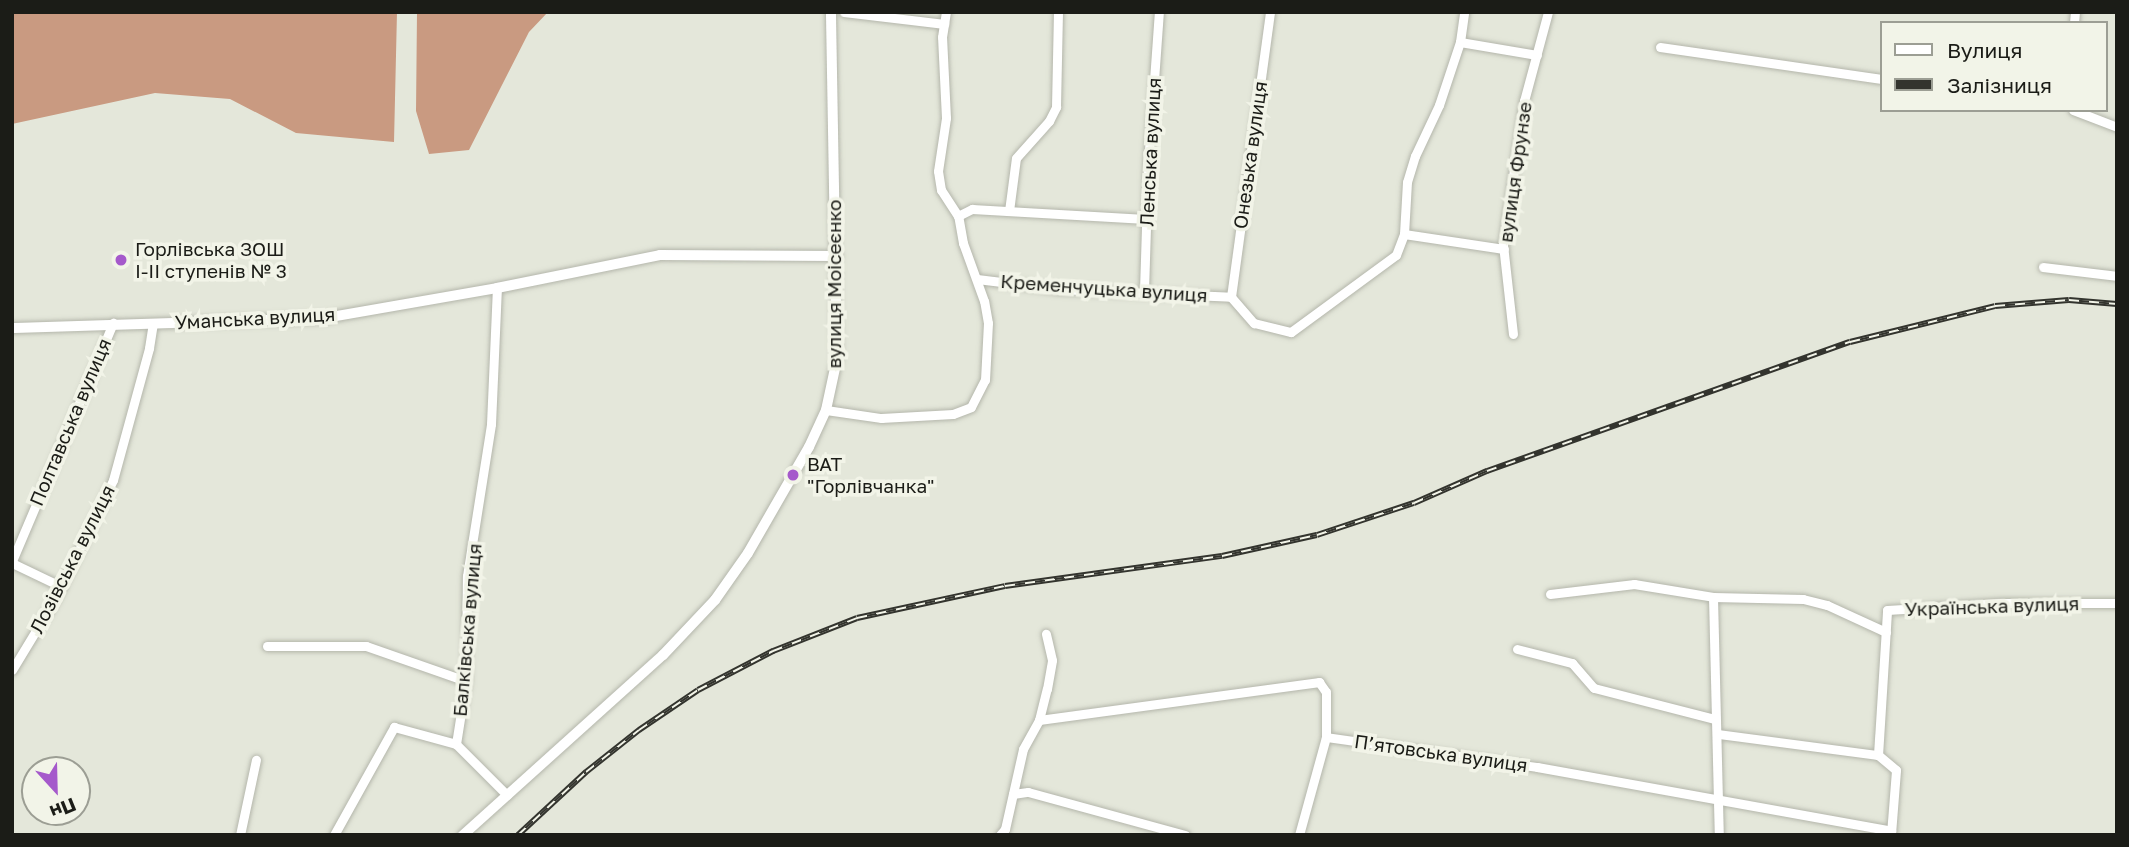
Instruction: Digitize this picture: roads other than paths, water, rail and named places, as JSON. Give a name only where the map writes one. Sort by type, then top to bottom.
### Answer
[{"type":"street","name":"вулиця Моісеєнко","points":[[463,835],[663,655],[715,600],[748,553],[826,410],[837,359],[831,12]]},
{"type":"street","points":[[844,12],[944,24]]},
{"type":"street","points":[[826,410],[881,418],[953,414],[971,407],[985,380],[988,323],[977,279],[963,243],[958,216],[941,190],[938,171],[946,118],[946,12]]},
{"type":"street","points":[[1009,211],[1016,158],[1049,121],[1056,107],[1058,12]]},
{"type":"street","name":"Ленська вулиця","points":[[1143,291],[1158,12]]},
{"type":"street","name":"Онезька вулиця","points":[[1231,297],[1270,12]]},
{"type":"street","points":[[1231,297],[1254,323],[1290,332],[1396,255],[1404,234],[1408,182],[1415,156],[1439,105],[1460,41],[1464,12]]},
{"type":"street","name":"вулиця Фрунзе","points":[[1513,334],[1503,249],[1524,101],[1548,12]]},
{"type":"street","points":[[1460,41],[1538,55]]},
{"type":"street","points":[[1660,47],[1881,79]]},
{"type":"street","points":[[2078,112],[2117,127]]},
{"type":"street","points":[[958,216],[965,210],[1146,219]]},
{"type":"street","points":[[1404,234],[1503,249]]},
{"type":"street","name":"Уманська вулиця","points":[[12,328],[325,317],[496,288],[660,255],[837,256]]},
{"type":"street","points":[[2043,267],[2117,276]]},
{"type":"street","name":"Кременчуцька вулиця","points":[[977,279],[1058,289],[1231,297]]},
{"type":"street","name":"Балківська вулиця","points":[[334,835],[394,727],[456,744],[466,681],[467,576],[491,424],[496,288]]},
{"type":"street","name":"Полтавська вулиця","points":[[12,562],[113,323]]},
{"type":"street","name":"Лозівська вулиця","points":[[12,670],[62,587],[113,480],[149,348],[153,323]]},
{"type":"street","points":[[12,562],[62,587]]},
{"type":"street","points":[[1550,594],[1634,584],[1713,597],[1803,599],[1827,605],[1885,632]]},
{"type":"street","points":[[1713,597],[1719,835]]},
{"type":"street","name":"Українська вулиця","points":[[1878,755],[1887,610],[2002,603],[2117,603]]},
{"type":"street","points":[[1000,835],[1005,828],[1023,749],[1039,720],[1052,660],[1046,634]]},
{"type":"street","points":[[267,646],[366,646],[466,681]]},
{"type":"street","points":[[1517,649],[1572,663],[1594,688],[1715,719]]},
{"type":"street","name":"П’ятовська вулиця","points":[[1039,720],[1320,682],[1326,692],[1326,737],[1537,767],[1891,833]]},
{"type":"street","points":[[1718,734],[1878,755],[1896,769],[1891,833]]},
{"type":"street","points":[[1299,835],[1326,737]]},
{"type":"street","points":[[456,744],[507,795]]},
{"type":"street","points":[[240,835],[256,760]]},
{"type":"street","points":[[1013,794],[1028,792],[1185,835]]},
{"type":"railway","points":[[518,835],[586,772],[639,730],[698,690],[773,651],[857,618],[1005,586],[1222,556],[1317,535],[1414,503],[1487,471],[1850,342],[1995,306],[2069,300],[2117,304]]},
{"type":"place","name":"Горлівська ЗОШ І-ІІ ступенів № 3","points":[[121,260]]},
{"type":"place","name":"ВАТ \"Горлівчанка\"","points":[[793,475]]}]
